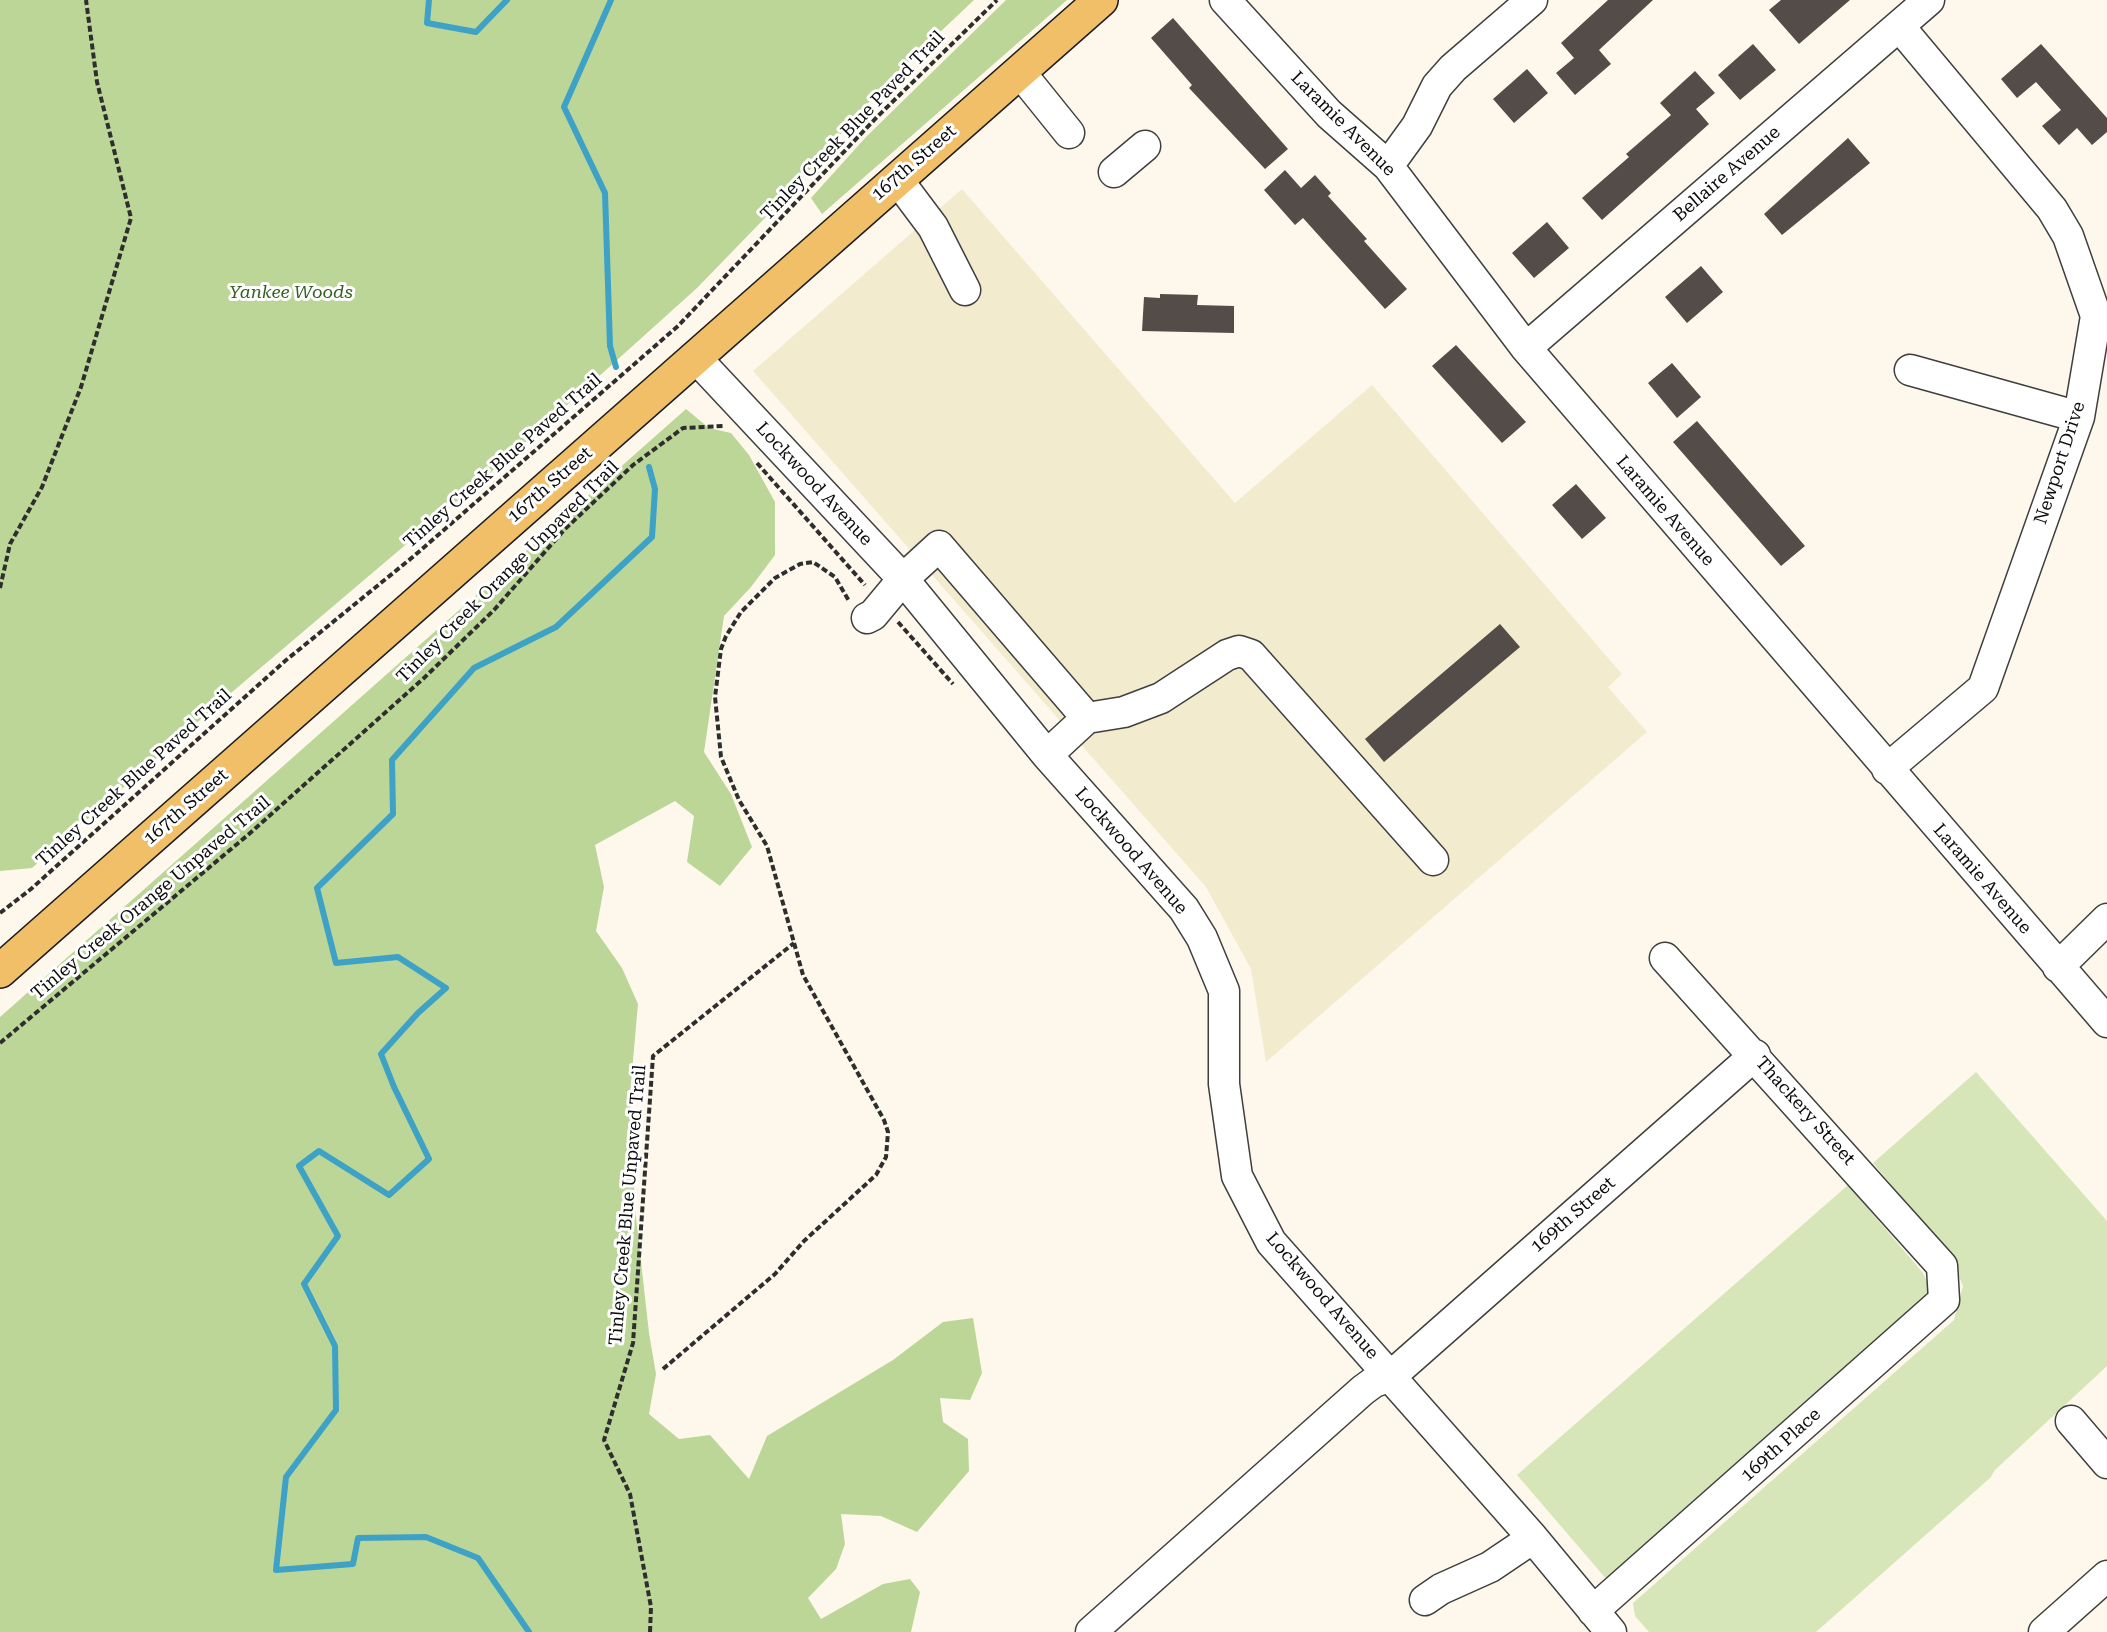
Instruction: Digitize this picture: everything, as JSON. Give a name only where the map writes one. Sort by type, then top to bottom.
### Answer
[{"type":"main road","name":"167th Street","points":[[0,971],[1101,0]]},
{"type":"street","name":"Laramie Avenue","points":[[1225,0],[1329,114],[1388,166],[1526,348],[2107,1022]]},
{"type":"street","points":[[1388,166],[1417,126],[1437,86],[1453,68],[1532,0]]},
{"type":"street","name":"Bellaire Avenue","points":[[1526,348],[1929,0]]},
{"type":"street","name":"Newport Drive","points":[[1887,769],[1983,688],[2079,417],[2096,316],[2068,236],[2052,209],[1899,26]]},
{"type":"street","points":[[1019,71],[1069,133]]},
{"type":"street","points":[[1114,172],[1145,146]]},
{"type":"street","points":[[897,178],[933,227],[965,290]]},
{"type":"street","name":"Lockwood Avenue","points":[[695,357],[903,579],[1047,755],[1184,909],[1202,938],[1224,991],[1224,1084],[1236,1176],[1271,1242],[1533,1538],[1602,1622]]},
{"type":"street","points":[[1910,370],[2079,417]]},
{"type":"street","points":[[874,611],[903,579],[939,546],[1087,718]]},
{"type":"street","points":[[1047,755],[1087,718],[1124,712],[1161,698],[1227,654],[1239,651],[1251,655],[1433,860]]},
{"type":"street","points":[[2058,967],[2107,919]]},
{"type":"street","name":"Thackery Street","points":[[1665,958],[1755,1055],[1942,1266]]},
{"type":"street","name":"169th Street","points":[[1091,1632],[1364,1390],[1374,1382],[1391,1376],[1755,1055]]},
{"type":"street","name":"169th Place","points":[[1602,1622],[1944,1300],[1942,1266]]},
{"type":"street","points":[[2071,1421],[2107,1463]]},
{"type":"street","points":[[1425,1600],[1441,1589],[1490,1567],[1533,1538]]},
{"type":"street","points":[[2044,1632],[2107,1576]]},
{"type":"path","points":[[0,588],[10,544],[42,488],[81,387],[131,218],[97,82],[86,0]]},
{"type":"path","name":"Tinley Creek Blue Paved Trail","points":[[0,913],[31,889],[285,661],[414,556],[678,326],[877,117],[997,0]]},
{"type":"path","name":"Tinley Creek Orange Unpaved Trail","points":[[0,1043],[249,834],[424,678],[494,610],[564,530],[633,465],[683,428],[722,424],[730,433]]},
{"type":"path","points":[[753,459],[874,611],[961,692]]},
{"type":"path","points":[[663,1369],[697,1343],[775,1274],[804,1241],[867,1185],[886,1157],[888,1132],[884,1120],[803,975],[767,846],[739,800],[721,757],[715,697],[721,649],[741,612],[775,578],[800,564],[813,562],[819,564],[835,577],[855,611],[874,611]]},
{"type":"path","name":"Tinley Creek Blue Unpaved Trail","points":[[650,1632],[651,1606],[630,1494],[603,1440],[633,1343],[653,1056],[794,943]]},
{"type":"shaded area","points":[[962,189],[1235,503],[1372,385],[1622,674],[1608,687],[1647,732],[1266,1062],[1251,969],[1206,887],[753,371]]},
{"type":"green space","name":"Yankee Woods","points":[[0,0],[974,0],[882,87],[792,190],[697,288],[516,451],[218,704],[32,868],[0,871]]},
{"type":"green space","points":[[1006,0],[1067,0],[822,214],[811,198],[866,137]]},
{"type":"green space","points":[[686,409],[709,428],[731,433],[749,455],[775,502],[775,555],[751,587],[724,616],[704,752],[731,794],[752,847],[720,886],[687,862],[694,816],[675,801],[595,845],[604,887],[596,931],[622,968],[638,1004],[630,1094],[635,1208],[656,1374],[649,1414],[679,1439],[710,1435],[749,1479],[767,1436],[893,1360],[943,1322],[973,1318],[982,1373],[970,1400],[940,1398],[943,1422],[968,1439],[969,1471],[917,1532],[881,1516],[841,1514],[845,1544],[836,1569],[808,1598],[821,1619],[883,1584],[910,1579],[920,1592],[911,1632],[0,1632],[0,1017]]},
{"type":"green space","points":[[1976,1072],[2107,1221],[2107,1366],[1995,1470],[1990,1478],[1816,1632],[1649,1632],[1635,1616],[1633,1603],[1954,1320],[1963,1286],[1949,1253],[1873,1163]]},
{"type":"green space","points":[[1848,1185],[1923,1273],[1929,1285],[1926,1302],[1608,1581],[1517,1475]]},
{"type":"building","points":[[1608,0],[1653,0],[1599,50],[1611,64],[1575,95],[1556,73],[1574,58],[1561,43]]},
{"type":"building","points":[[1781,0],[1850,0],[1799,44],[1769,10]]},
{"type":"building","points":[[1173,18],[1288,149],[1265,169],[1189,88],[1192,85],[1151,38]]},
{"type":"building","points":[[1753,44],[1776,70],[1740,100],[1718,75]]},
{"type":"building","points":[[2041,44],[2107,118],[2107,132],[2092,145],[2077,128],[2059,145],[2042,126],[2061,110],[2036,82],[2017,98],[2001,79]]},
{"type":"building","points":[[1527,69],[1548,93],[1514,123],[1493,99]]},
{"type":"building","points":[[1695,71],[1715,93],[1696,109],[1709,124],[1602,220],[1582,198],[1629,157],[1626,154],[1671,115],[1660,103]]},
{"type":"building","points":[[1848,138],[1870,163],[1782,235],[1764,214]]},
{"type":"building","points":[[1285,170],[1301,188],[1315,175],[1331,193],[1328,196],[1367,239],[1364,241],[1407,289],[1385,309],[1303,218],[1295,225],[1264,190]]},
{"type":"building","points":[[1547,222],[1569,248],[1534,278],[1512,253]]},
{"type":"building","points":[[1701,266],[1723,292],[1687,323],[1665,297]]},
{"type":"building","points":[[1160,294],[1198,295],[1197,305],[1234,306],[1234,333],[1142,331],[1144,297],[1160,298]]},
{"type":"building","points":[[1456,345],[1526,422],[1502,443],[1432,366]]},
{"type":"building","points":[[1672,363],[1701,397],[1677,418],[1648,383]]},
{"type":"building","points":[[1697,421],[1805,546],[1781,566],[1673,442]]},
{"type":"building","points":[[1576,484],[1606,518],[1582,539],[1552,505]]},
{"type":"building","points":[[1500,624],[1520,647],[1384,762],[1365,739]]},
{"type":"waterway","points":[[429,0],[427,23],[476,32],[507,0]]},
{"type":"waterway","points":[[611,0],[564,107],[605,193],[610,346],[616,367]]},
{"type":"waterway","points":[[529,1632],[478,1558],[426,1537],[358,1538],[353,1564],[276,1570],[286,1477],[336,1410],[335,1346],[304,1284],[338,1236],[299,1166],[319,1151],[389,1195],[429,1159],[394,1087],[381,1054],[418,1013],[446,988],[398,957],[336,963],[317,888],[393,814],[392,760],[474,668],[556,627],[652,537],[655,489],[649,467]]}]
